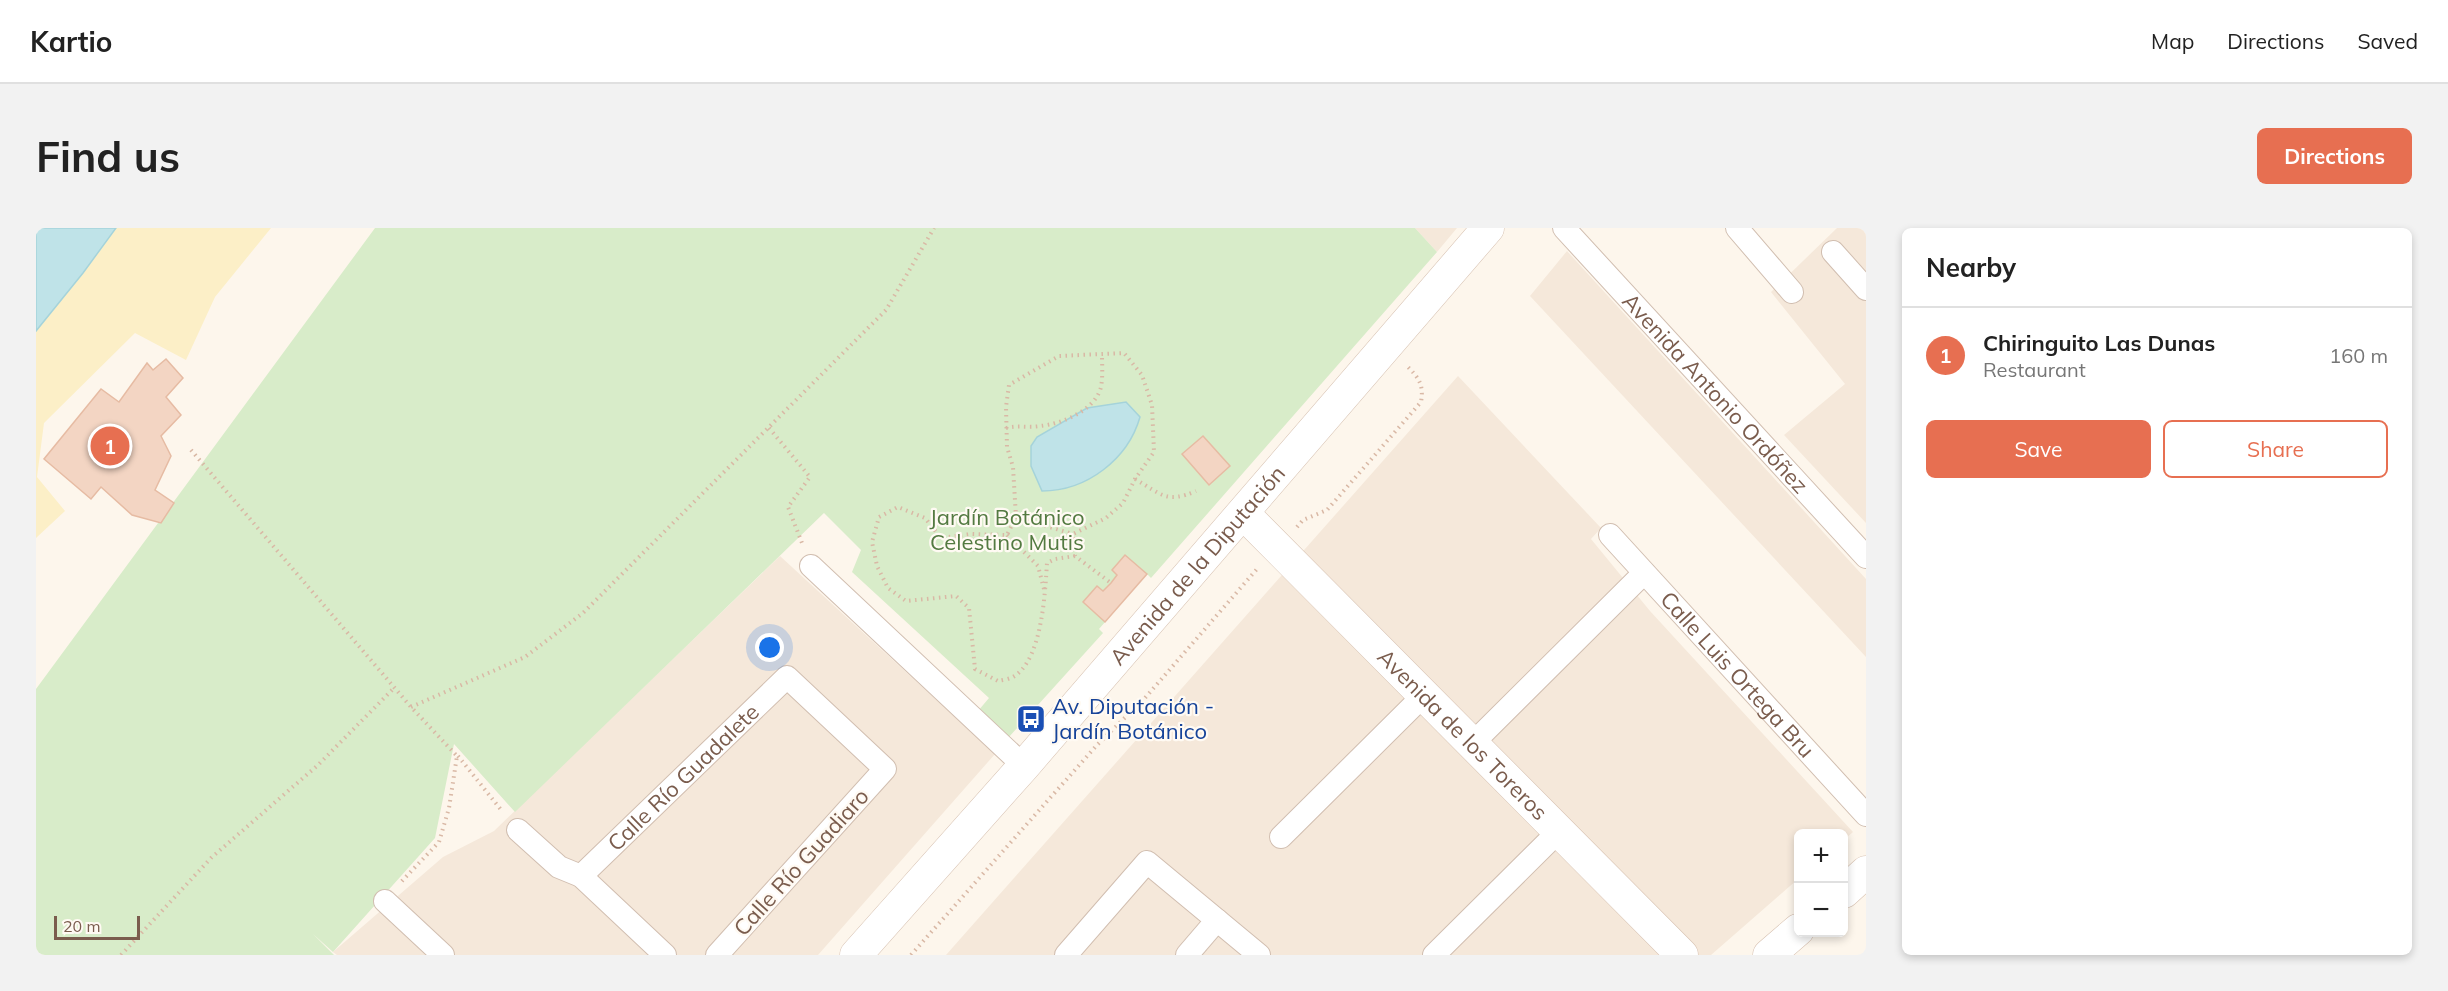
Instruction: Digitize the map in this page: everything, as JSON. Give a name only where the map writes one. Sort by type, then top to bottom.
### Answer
[{"type":"street","name":"Avenida de la Diputación","points":[[856,955],[1024,766],[1488,228]]},
{"type":"street","name":"Avenida Antonio Ordóñez","points":[[1564,228],[1866,557]]},
{"type":"street","points":[[1737,228],[1792,292]]},
{"type":"street","points":[[1833,252],[1866,289]]},
{"type":"street","name":"Avenida de los Toreros","points":[[1243,513],[1682,955]]},
{"type":"street","name":"Calle Luis Ortega Bru","points":[[1610,535],[1866,815]]},
{"type":"street","points":[[811,566],[1024,766]]},
{"type":"street","points":[[1472,744],[1644,573]]},
{"type":"street","name":"Calle Río Guadiaro","points":[[717,955],[885,769],[787,677]]},
{"type":"street","name":"Calle Río Guadalete","points":[[582,876],[787,677]]},
{"type":"street","points":[[1281,837],[1424,695]]},
{"type":"street","points":[[518,830],[559,867],[582,876],[665,955]]},
{"type":"street","points":[[1434,955],[1559,831]]},
{"type":"street","points":[[1066,955],[1147,862],[1259,955]]},
{"type":"street","points":[[1848,888],[1866,872]]},
{"type":"street","points":[[385,901],[443,955]]},
{"type":"street","points":[[1186,955],[1217,920]]},
{"type":"street","points":[[1769,955],[1794,933]]},
{"type":"path","points":[[411,707],[525,657],[583,613],[886,310],[934,228]]},
{"type":"path","points":[[1007,535],[1016,517],[1012,467],[1007,447],[1006,407],[1009,385],[1059,356],[1124,353],[1142,375],[1152,405],[1154,452],[1135,479],[1123,503],[1106,518],[1073,534],[1016,517]]},
{"type":"path","points":[[1006,428],[1021,425],[1038,427],[1064,420],[1087,408],[1101,390],[1102,354]]},
{"type":"path","points":[[1291,532],[1303,520],[1327,510],[1421,402],[1423,389],[1414,372]]},
{"type":"path","points":[[769,428],[810,477],[788,507],[811,566]]},
{"type":"path","points":[[191,450],[411,707],[457,756],[518,830]]},
{"type":"path","points":[[1135,479],[1170,499],[1181,498],[1196,491]]},
{"type":"path","points":[[1045,592],[1038,566],[1007,535],[971,534],[941,538],[925,518],[898,507],[879,517],[872,542],[877,566],[888,588],[906,601],[956,596],[969,608],[975,669],[998,681],[1015,676],[1030,659],[1045,592],[1047,563],[1055,559],[1075,556],[1111,583]]},
{"type":"path","points":[[1073,534],[1075,556]]},
{"type":"path","points":[[911,955],[1096,745],[1145,698],[1260,566]]},
{"type":"path","points":[[121,955],[211,858],[318,765],[395,687]]},
{"type":"path","points":[[385,901],[439,842],[449,808],[457,756]]},
{"type":"shaded area","points":[[1415,228],[1457,228],[1437,252]]},
{"type":"shaded area","points":[[1837,228],[1866,228],[1866,523],[1784,435],[1845,384],[1771,292]]},
{"type":"shaded area","points":[[1567,251],[1866,579],[1866,657],[1530,296]]},
{"type":"shaded area","points":[[1458,376],[1601,528],[1591,539],[1650,611],[1853,832],[1848,836],[1848,829],[1794,829],[1794,882],[1711,955],[946,955]]},
{"type":"shaded area","points":[[780,556],[995,754],[818,955],[337,955],[333,952],[443,857],[494,831]]},
{"type":"green space","name":"Jardín Botánico Celestino Mutis","points":[[375,228],[1415,228],[1437,252],[1151,578],[1147,574],[1099,629],[1103,633],[1008,738],[978,711],[989,698],[852,572],[861,550],[824,513],[515,812],[454,744],[435,838],[333,952],[313,934],[334,955],[36,955],[36,689]]},
{"type":"sand","points":[[116,228],[271,228],[215,297],[186,360],[135,333],[44,423],[37,477],[65,511],[36,538],[36,331]]},
{"type":"water","points":[[36,228],[116,228],[36,331]]},
{"type":"water","points":[[1126,402],[1140,417],[1126,446],[1116,459],[1090,479],[1059,490],[1042,491],[1031,466],[1031,446],[1037,437],[1087,408]]},
{"type":"building","points":[[166,359],[183,378],[166,397],[181,415],[161,436],[171,456],[155,490],[174,503],[161,523],[132,515],[101,487],[91,499],[44,459],[101,389],[119,402],[147,363],[153,370]]},
{"type":"building","points":[[1203,436],[1230,466],[1209,485],[1182,454]]},
{"type":"building","points":[[1125,555],[1147,574],[1105,622],[1083,602],[1097,586],[1103,591],[1111,583],[1117,575],[1112,570]]},
{"type":"place","name":"Chiringuito Las Dunas","points":[[110,446]]},
{"type":"place","name":"Av. Diputación - Jardín Botánico","points":[[1031,719]]}]
